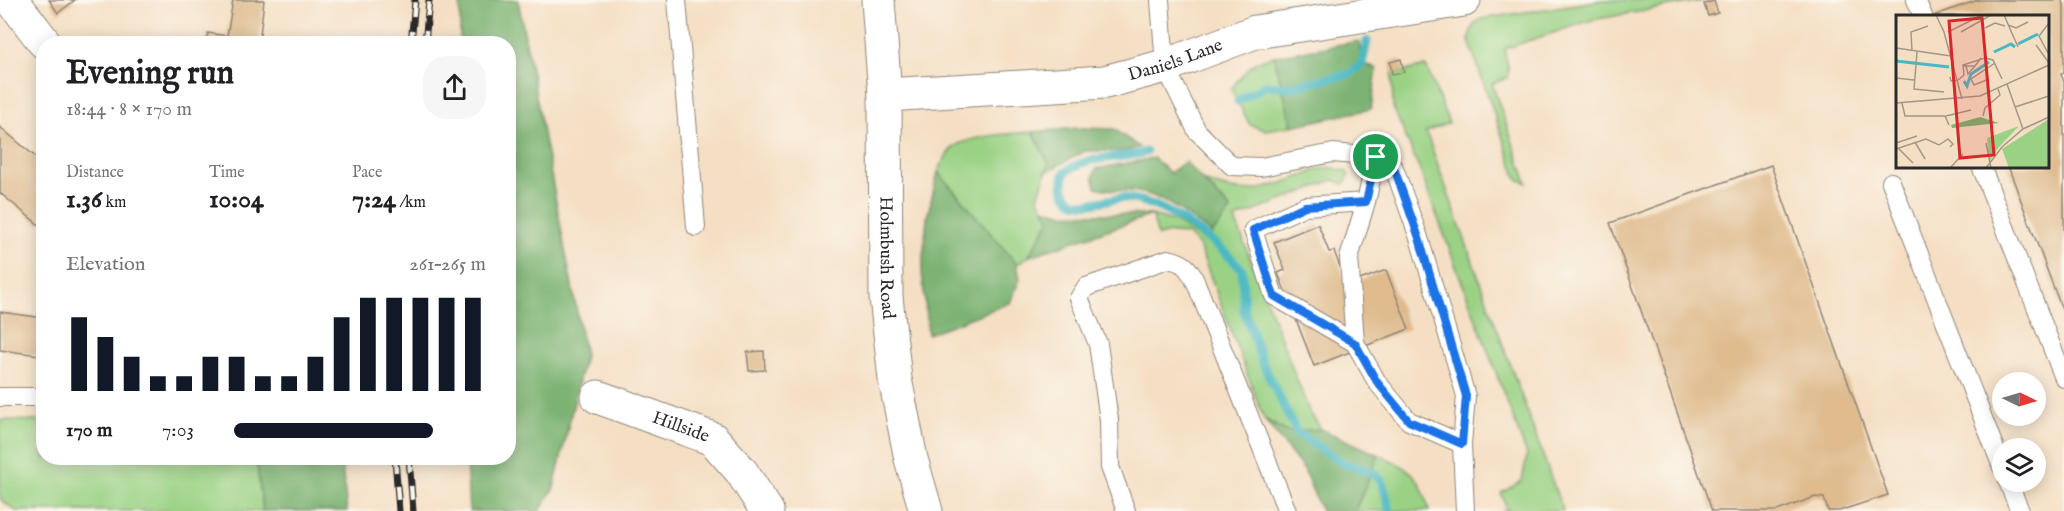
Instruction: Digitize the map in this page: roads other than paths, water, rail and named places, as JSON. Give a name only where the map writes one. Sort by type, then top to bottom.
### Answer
[{"type":"main road","points":[[12,0],[39,36]]},
{"type":"main road","name":"Holmbush Road","points":[[878,0],[885,95],[886,297],[895,379],[911,459],[926,511]]},
{"type":"main road","name":"Daniels Lane","points":[[885,95],[1105,82],[1165,66],[1255,32],[1356,8],[1464,0]]},
{"type":"main road","name":"Hillside","points":[[598,397],[713,439],[741,471],[767,511]]},
{"type":"lane","points":[[677,0],[696,228]]},
{"type":"lane","points":[[1160,0],[1165,66],[1197,131],[1232,166],[1261,167],[1333,153],[1376,157],[1394,168],[1419,238],[1466,396],[1462,444],[1465,511]]},
{"type":"lane","points":[[1916,0],[1923,15]]},
{"type":"lane","points":[[1376,157],[1366,202],[1349,258],[1355,343],[1377,382],[1409,421],[1462,444]]},
{"type":"lane","points":[[1982,168],[2064,378]]},
{"type":"lane","points":[[1892,182],[1992,441]]},
{"type":"lane","points":[[1355,343],[1274,296],[1253,230],[1305,206],[1366,202]]},
{"type":"lane","points":[[1126,511],[1110,467],[1109,420],[1098,344],[1080,298],[1086,287],[1167,259],[1180,261],[1190,268],[1287,511]]},
{"type":"lane","points":[[0,397],[36,397]]},
{"type":"lane","points":[[2012,492],[2020,511]]},
{"type":"waterway","points":[[1238,101],[1266,85],[1289,87],[1349,74],[1362,64],[1367,41]]},
{"type":"waterway","points":[[1146,152],[1093,160],[1073,167],[1064,173],[1065,192],[1069,198],[1079,203],[1124,198],[1156,206],[1204,235],[1231,258],[1242,269],[1244,310],[1263,364],[1297,433],[1343,463],[1373,473],[1382,481],[1390,511]]},
{"type":"railway","points":[[412,36],[415,0]]},
{"type":"railway","points":[[426,36],[429,0]]},
{"type":"railway","points":[[396,465],[399,511]]},
{"type":"railway","points":[[410,465],[413,511]]}]
